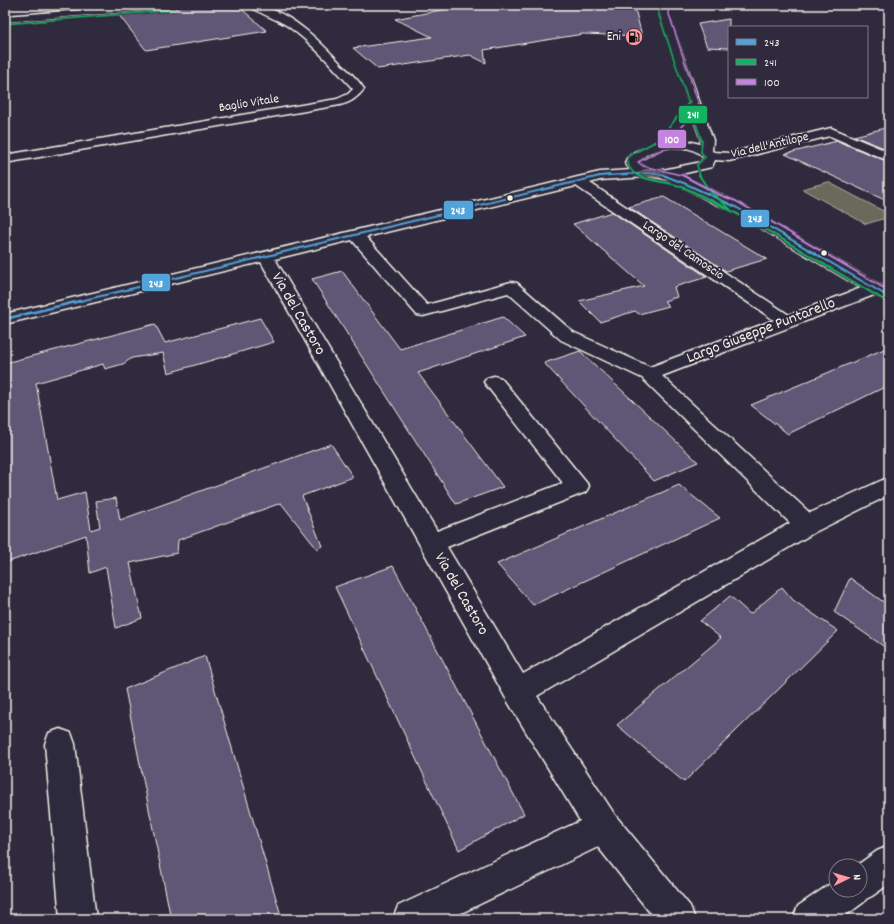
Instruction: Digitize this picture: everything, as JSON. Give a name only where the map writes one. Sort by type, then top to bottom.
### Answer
[{"type":"street","points":[[5,19],[175,5]]},
{"type":"street","name":"Baglio Vitale","points":[[5,159],[340,102],[352,96],[358,90],[333,60],[294,27],[281,18],[253,5]]},
{"type":"street","points":[[661,5],[707,140],[706,158],[702,174],[708,183],[734,206]]},
{"type":"street","points":[[659,145],[694,104]]},
{"type":"street","name":"Via dell'Antilope","points":[[706,158],[729,156],[831,132],[889,157]]},
{"type":"street","points":[[600,176],[659,145],[672,143],[688,144],[706,158]]},
{"type":"street","points":[[5,319],[578,181],[600,176],[652,174],[706,158]]},
{"type":"street","points":[[633,159],[632,163],[640,171],[682,181],[718,200],[734,206],[882,293]]},
{"type":"street","name":"Largo del Camoscio","points":[[578,181],[787,321]]},
{"type":"street","points":[[356,235],[423,311],[512,287],[567,336],[648,374],[807,525]]},
{"type":"street","name":"Via del Castoro","points":[[265,256],[518,692],[603,827],[677,919]]},
{"type":"street","name":"Largo Giuseppe Puntarello","points":[[648,374],[787,321],[882,293]]},
{"type":"street","points":[[432,543],[578,486],[494,382]]},
{"type":"street","points":[[518,692],[807,525],[889,485]]},
{"type":"street","points":[[60,744],[78,919]]},
{"type":"street","points":[[411,919],[603,827]]},
{"type":"street","points":[[868,878],[889,863]]},
{"type":"street","points":[[811,919],[841,898]]},
{"type":"green space","points":[[828,182],[889,214],[889,217],[866,224],[802,189]]},
{"type":"building","points":[[180,5],[237,5],[267,31],[146,50],[118,14],[175,9]]},
{"type":"building","points":[[467,5],[634,5],[642,36],[583,34],[484,50],[486,63],[470,55],[378,69],[353,48],[432,37],[395,19]]},
{"type":"building","points":[[729,19],[728,48],[707,47],[698,24]]},
{"type":"building","points":[[889,127],[889,150],[854,136]]},
{"type":"building","points":[[837,141],[889,162],[889,202],[785,154]]},
{"type":"building","points":[[664,197],[767,259],[726,271],[629,207]]},
{"type":"building","points":[[612,212],[707,277],[674,287],[677,297],[664,301],[669,306],[639,314],[635,311],[600,322],[579,301],[644,286],[573,224]]},
{"type":"building","points":[[342,271],[400,349],[503,317],[525,337],[418,373],[503,487],[456,504],[312,279]]},
{"type":"building","points":[[260,318],[274,342],[168,373],[163,353],[132,358],[123,364],[105,369],[103,364],[36,383],[57,500],[85,492],[91,530],[100,527],[96,501],[116,498],[120,520],[331,444],[353,477],[302,496],[322,546],[317,549],[281,503],[178,540],[177,553],[130,563],[142,618],[116,628],[106,567],[90,573],[86,535],[5,563],[5,363],[155,324],[165,343]]},
{"type":"building","points":[[889,347],[889,385],[788,434],[751,405]]},
{"type":"building","points":[[580,351],[698,462],[654,481],[544,363]]},
{"type":"building","points":[[679,485],[720,518],[533,605],[497,564]]},
{"type":"building","points":[[393,566],[524,814],[459,850],[335,587]]},
{"type":"building","points":[[850,578],[889,606],[889,650],[834,612]]},
{"type":"building","points":[[782,587],[793,600],[838,631],[684,782],[617,725],[721,638],[700,621],[730,596],[750,614]]},
{"type":"building","points":[[205,656],[282,919],[171,919],[125,689]]},
{"type":"transit line","name":"100","points":[[666,5],[699,105],[663,149],[638,162],[643,166],[684,176],[720,195],[736,201],[889,291]]},
{"type":"transit line","name":"241","points":[[656,7],[702,141],[701,152],[705,157],[697,165],[700,179],[709,190],[730,209]]},
{"type":"transit line","name":"241","points":[[5,24],[175,10]]},
{"type":"transit line","name":"241","points":[[690,101],[667,130],[656,141],[629,156],[629,168],[638,176],[681,186],[732,211],[886,301]]},
{"type":"transit line","name":"243","points":[[5,319],[600,176],[649,173],[666,176],[734,206],[889,297]]},
{"type":"place","name":"Eni","points":[[634,37]]}]
